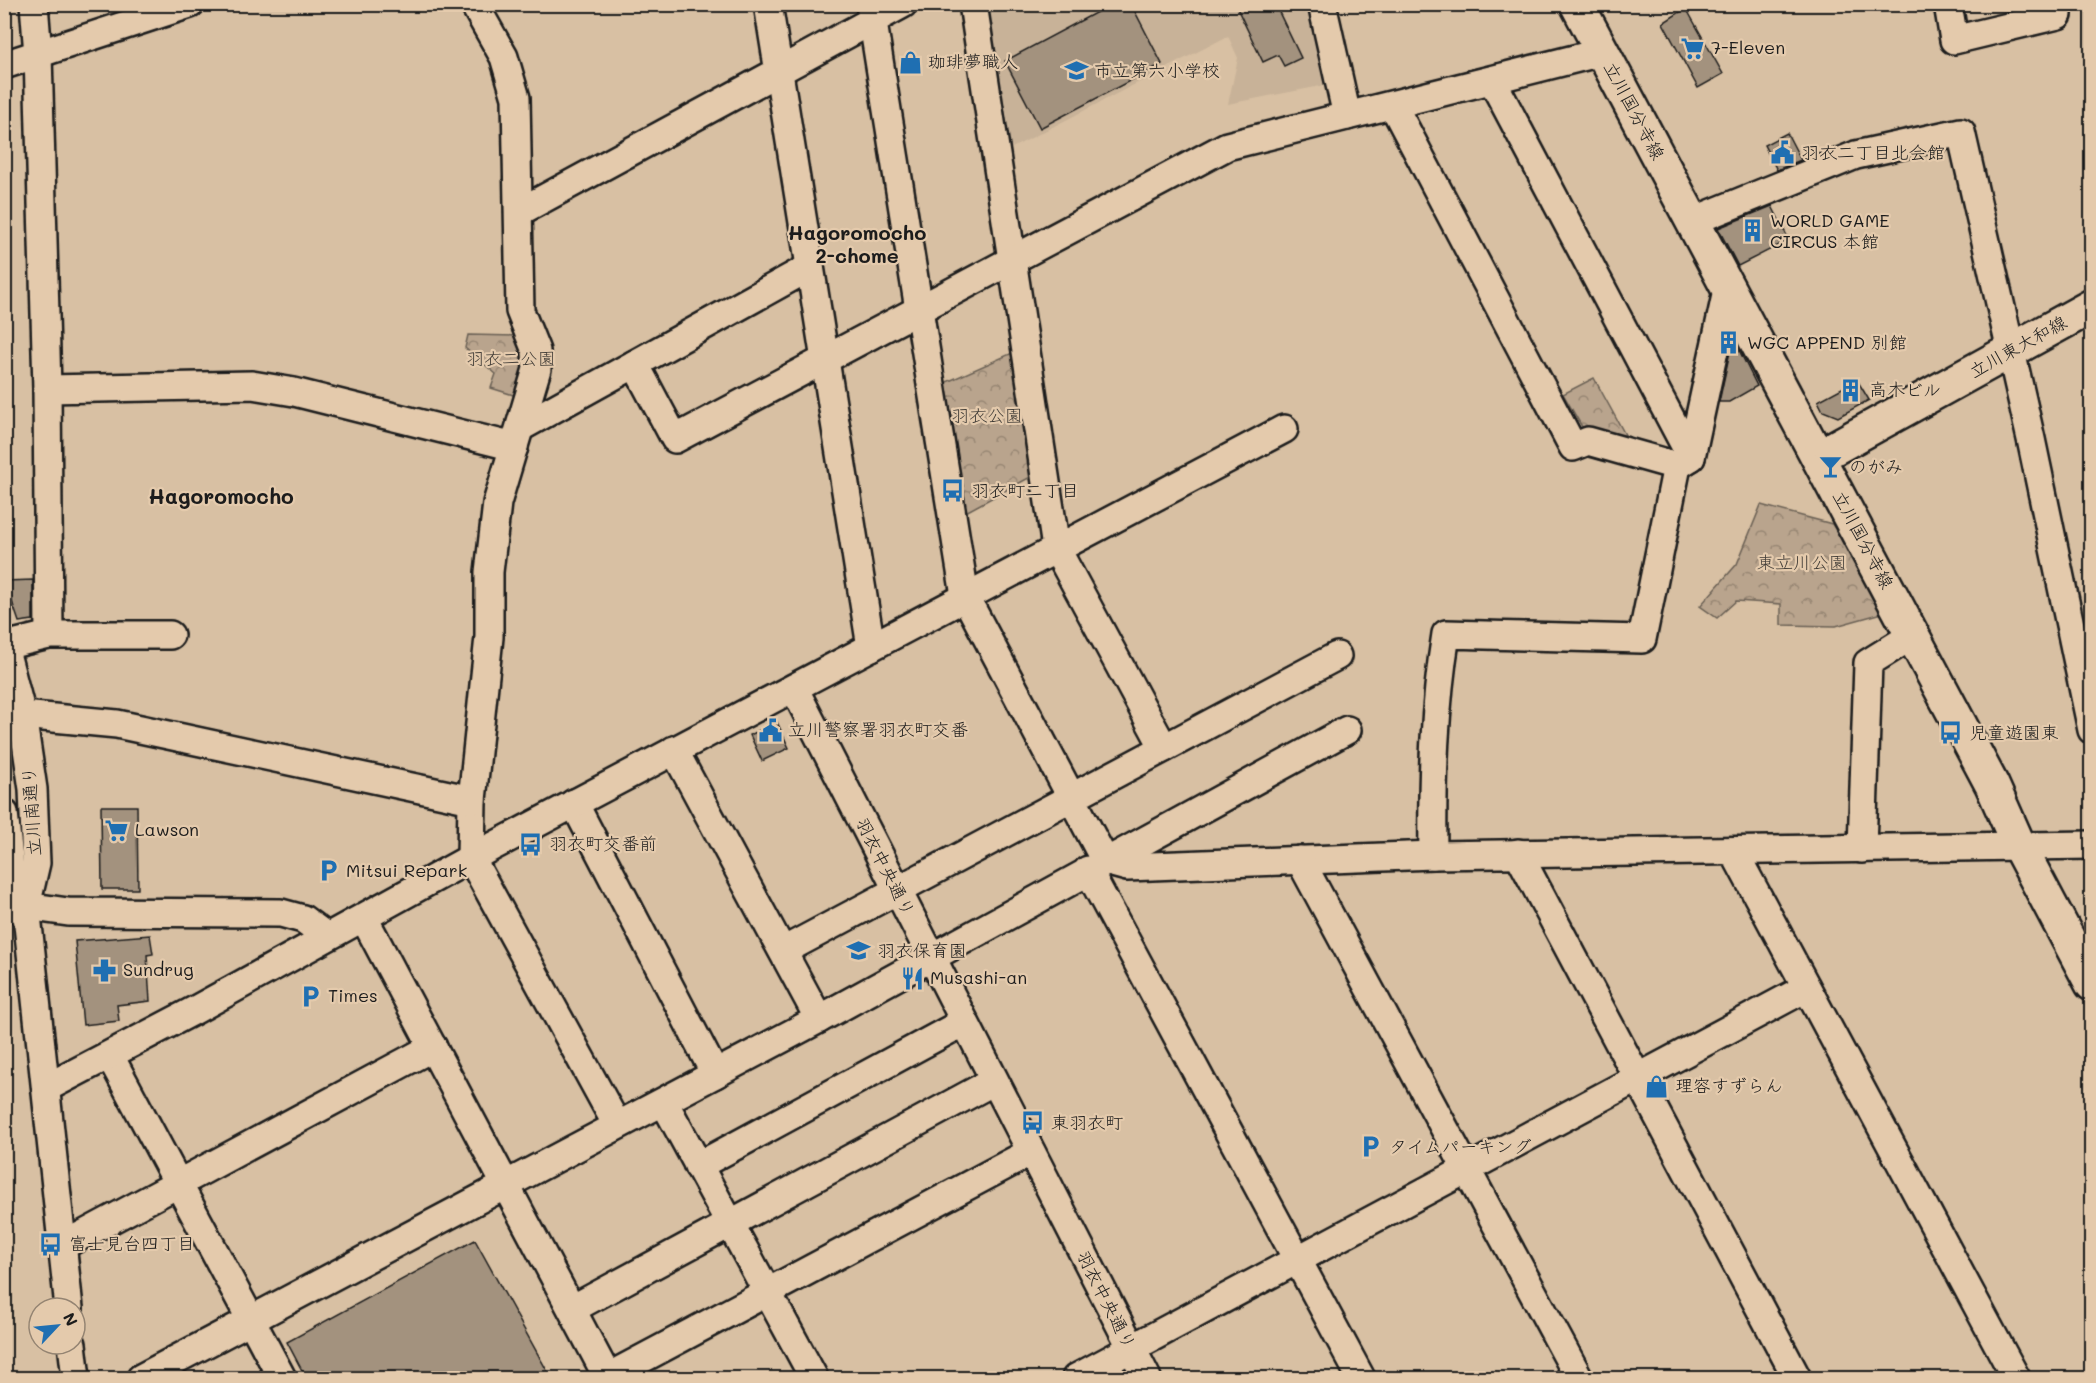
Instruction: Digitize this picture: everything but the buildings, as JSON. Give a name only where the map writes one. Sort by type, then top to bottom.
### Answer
[{"type":"main road","name":"立川国分寺線","points":[[1577,4],[1992,785],[2019,846],[2091,984]]},
{"type":"main road","name":"立川東大和線","points":[[1818,457],[2091,306]]},
{"type":"street","points":[[34,4],[38,54],[47,389],[49,634]]},
{"type":"street","points":[[4,65],[190,4]]},
{"type":"street","points":[[474,4],[504,57],[516,99],[520,311],[536,351],[537,369],[497,503],[489,572],[489,637],[472,800],[471,858],[617,1125]]},
{"type":"street","points":[[768,4],[871,647]]},
{"type":"street","points":[[519,212],[779,73],[871,13],[903,4]]},
{"type":"street","points":[[973,4],[1014,260],[1056,548],[1164,748]]},
{"type":"street","points":[[1322,4],[1347,116]]},
{"type":"street","points":[[1947,4],[1954,40],[2058,15],[2058,4]]},
{"type":"street","points":[[871,13],[965,596],[1071,798],[1096,866],[1297,1261],[1361,1378]]},
{"type":"street","points":[[636,364],[675,439],[1227,146],[1602,52]]},
{"type":"street","points":[[1492,80],[1684,461]]},
{"type":"street","points":[[1393,105],[1573,447],[1588,441],[1684,461]]},
{"type":"street","points":[[1693,221],[1856,155],[1961,132],[2011,350],[2091,730]]},
{"type":"street","points":[[47,389],[252,385],[518,437],[636,364],[810,267]]},
{"type":"street","points":[[1433,855],[1432,774],[1437,687],[1446,634],[1642,639],[1728,286]]},
{"type":"street","points":[[46,1088],[110,1056],[326,936],[364,918],[574,803],[1284,429]]},
{"type":"street","points":[[5,646],[49,634],[170,635]]},
{"type":"street","points":[[1862,849],[1868,663],[1873,657],[1912,635]]},
{"type":"street","name":"立川南通り","points":[[5,646],[22,715],[33,789],[36,864],[15,907]]},
{"type":"street","points":[[783,951],[1338,656]]},
{"type":"street","name":"羽衣中央通り","points":[[794,688],[1147,1378]]},
{"type":"street","points":[[22,715],[117,724],[472,800]]},
{"type":"street","points":[[141,1378],[505,1183],[819,1019],[930,956],[1347,730]]},
{"type":"street","points":[[674,750],[819,1019]]},
{"type":"street","points":[[574,803],[715,1074]]},
{"type":"street","name":"立川南通り","points":[[4,813],[15,907],[46,1088],[68,1296]]},
{"type":"street","points":[[1096,866],[1127,867],[1518,853],[1734,852],[2091,845]]},
{"type":"street","points":[[1734,852],[2016,1378]]},
{"type":"street","points":[[1518,853],[1636,1080],[1797,1378]]},
{"type":"street","points":[[1300,860],[1579,1378]]},
{"type":"street","points":[[15,907],[68,912],[281,913],[303,919],[326,936]]},
{"type":"street","points":[[364,918],[608,1378],[1031,1152]]},
{"type":"street","points":[[1076,1378],[1806,988]]},
{"type":"street","points":[[698,1166],[964,1022]]},
{"type":"street","points":[[62,1246],[433,1047]]},
{"type":"street","points":[[110,1056],[282,1378]]},
{"type":"street","points":[[572,1309],[994,1081]]},
{"type":"street","points":[[663,1102],[814,1378]]},
{"type":"street","points":[[73,1356],[76,1378]]},
{"type":"shaded area","name":"市立第六小学校","points":[[981,5],[1313,5],[1331,84],[1228,104],[1238,58],[1228,36],[1010,149],[1002,146]]},
{"type":"shaded area","points":[[1128,1361],[1138,1378],[1094,1378]]},
{"type":"green space","name":"羽衣二公園","points":[[468,335],[522,336],[530,347],[523,398],[491,388],[496,374],[465,348]]},
{"type":"green space","name":"羽衣公園","points":[[1019,350],[1036,474],[962,514],[940,385]]},
{"type":"green space","points":[[1594,378],[1629,442],[1585,432],[1563,394]]},
{"type":"green space","name":"東立川公園","points":[[1761,505],[1832,524],[1886,612],[1836,626],[1781,625],[1781,604],[1736,601],[1717,618],[1700,606],[1737,564]]},
{"type":"place","name":"7-Eleven","points":[[1693,48]]},
{"type":"place","name":"珈琲夢職人","points":[[910,62]]},
{"type":"place","name":"市立第六小学校","points":[[1076,71]]},
{"type":"place","name":"羽衣二丁目北会館","points":[[1783,153]]},
{"type":"place","name":"WORLD GAME CIRCUS 本館","points":[[1752,231]]},
{"type":"place","name":"WGC APPEND 別館","points":[[1729,343]]},
{"type":"place","name":"高木ビル","points":[[1851,390]]},
{"type":"place","name":"のがみ","points":[[1831,467]]},
{"type":"place","name":"羽衣町二丁目","points":[[953,491]]},
{"type":"place","name":"立川警察署羽衣町交番","points":[[770,730]]},
{"type":"place","name":"児童遊園東","points":[[1951,733]]},
{"type":"place","name":"Lawson","points":[[117,830]]},
{"type":"place","name":"羽衣町交番前","points":[[531,844]]},
{"type":"place","name":"Mitsui Repark","points":[[328,871]]},
{"type":"place","name":"羽衣保育園","points":[[859,951]]},
{"type":"place","name":"Sundrug","points":[[105,970]]},
{"type":"place","name":"Musashi-an","points":[[912,978]]},
{"type":"place","name":"Times","points":[[310,996]]},
{"type":"place","name":"理容すずらん","points":[[1657,1086]]},
{"type":"place","name":"東羽衣町","points":[[1033,1123]]},
{"type":"place","name":"タイムパーキング","points":[[1371,1147]]},
{"type":"place","name":"富士見台四丁目","points":[[51,1244]]},
{"type":"district","name":"Hagoromocho 2-chome","points":[[857,244]]},
{"type":"district","name":"Hagoromocho","points":[[221,497]]}]
